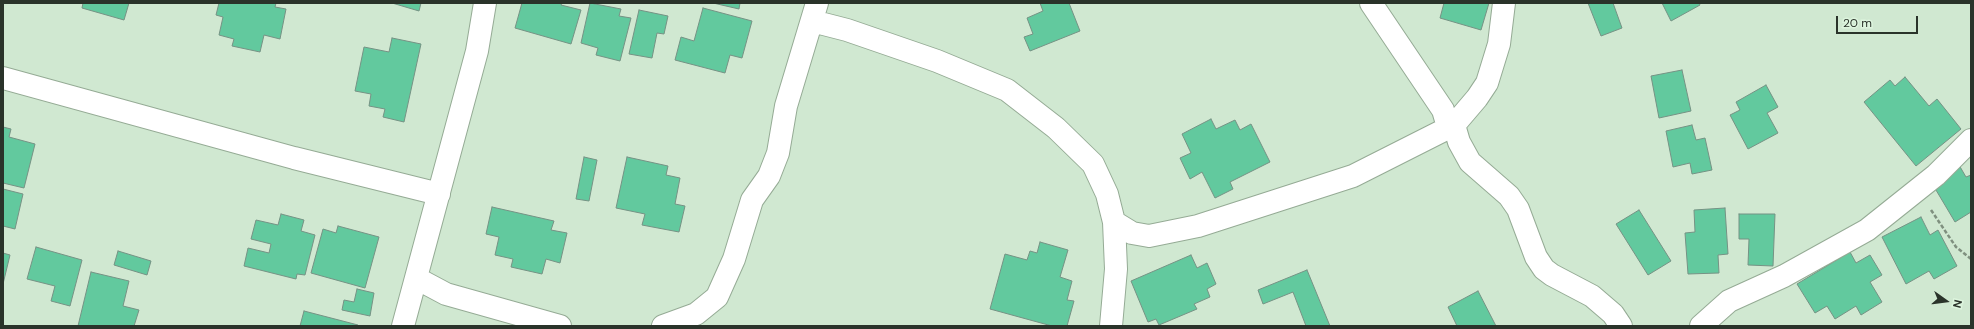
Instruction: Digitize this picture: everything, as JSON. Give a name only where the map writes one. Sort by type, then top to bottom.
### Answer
[{"type":"street","points":[[403,326],[477,51],[484,3]]},
{"type":"street","points":[[1371,3],[1443,110],[1470,162],[1509,196],[1518,209],[1536,256],[1544,269],[1552,275],[1592,296],[1613,314],[1621,326]]},
{"type":"street","points":[[1114,222],[1132,233],[1149,236],[1198,226],[1353,176],[1451,126],[1477,98],[1487,83],[1499,44],[1504,3]]},
{"type":"street","points":[[663,326],[696,314],[717,297],[734,259],[752,200],[769,176],[778,153],[786,106],[815,12],[847,30],[937,61],[1008,90],[1056,128],[1093,164],[1107,194],[1114,222],[1116,269],[1111,326]]},
{"type":"street","points":[[3,78],[294,158],[439,194]]},
{"type":"street","points":[[1701,326],[1729,301],[1784,276],[1866,230],[1950,162],[1971,140]]},
{"type":"street","points":[[416,278],[446,294],[560,326]]},
{"type":"path","points":[[1917,190],[1956,246],[1971,259]]},
{"type":"building","points":[[83,3],[129,3],[124,20],[82,8]]},
{"type":"building","points":[[219,3],[276,3],[275,7],[286,9],[280,39],[264,35],[260,52],[232,46],[234,39],[219,35],[223,17],[216,15]]},
{"type":"building","points":[[392,3],[421,3],[419,11]]},
{"type":"building","points":[[522,3],[562,3],[561,5],[581,10],[571,44],[515,28]]},
{"type":"building","points":[[590,3],[621,9],[619,16],[631,18],[620,61],[596,55],[598,48],[581,43]]},
{"type":"building","points":[[713,3],[740,3],[739,9]]},
{"type":"building","points":[[1040,3],[1069,3],[1080,31],[1030,51],[1024,37],[1033,34],[1027,18],[1043,11]]},
{"type":"building","points":[[1444,3],[1489,3],[1481,30],[1440,18]]},
{"type":"building","points":[[1588,3],[1613,3],[1622,28],[1601,36]]},
{"type":"building","points":[[1662,3],[1699,3],[1700,5],[1671,21]]},
{"type":"building","points":[[703,8],[752,21],[742,58],[730,55],[725,73],[675,60],[681,37],[694,41]]},
{"type":"building","points":[[639,10],[668,16],[664,34],[657,33],[652,58],[629,54]]},
{"type":"building","points":[[392,38],[421,44],[404,122],[383,117],[385,109],[369,106],[371,94],[355,91],[364,47],[389,52]]},
{"type":"building","points":[[1682,70],[1691,111],[1659,118],[1651,76]]},
{"type":"building","points":[[1905,77],[1929,106],[1937,99],[1961,129],[1916,166],[1864,102],[1890,80],[1895,86]]},
{"type":"building","points":[[1766,85],[1778,107],[1767,113],[1778,133],[1748,149],[1730,115],[1740,110],[1736,102]]},
{"type":"building","points":[[1211,119],[1216,129],[1235,120],[1240,130],[1251,124],[1270,162],[1230,182],[1233,189],[1215,198],[1202,172],[1190,179],[1180,158],[1191,153],[1182,134]]},
{"type":"building","points":[[1692,125],[1696,140],[1705,138],[1712,170],[1692,174],[1690,163],[1673,167],[1666,131]]},
{"type":"building","points":[[3,127],[11,129],[9,137],[35,144],[24,188],[3,183]]},
{"type":"building","points":[[584,157],[597,160],[589,201],[576,199]]},
{"type":"building","points":[[627,157],[668,166],[666,175],[680,178],[675,204],[685,206],[679,232],[642,225],[645,214],[616,208]]},
{"type":"building","points":[[1959,165],[1966,177],[1971,175],[1971,212],[1955,222],[1933,185]]},
{"type":"building","points":[[3,189],[23,194],[15,229],[3,226]]},
{"type":"building","points":[[492,207],[554,221],[551,230],[567,233],[560,263],[546,259],[542,274],[511,267],[513,259],[495,255],[499,237],[486,234]]},
{"type":"building","points":[[1725,208],[1728,254],[1718,255],[1719,273],[1688,274],[1685,233],[1695,232],[1694,210]]},
{"type":"building","points":[[1639,210],[1671,261],[1648,275],[1616,224]]},
{"type":"building","points":[[281,214],[304,220],[301,231],[315,235],[305,275],[297,274],[296,279],[244,266],[248,248],[269,253],[271,244],[251,239],[256,220],[278,225]]},
{"type":"building","points":[[1739,214],[1775,214],[1773,266],[1748,265],[1749,239],[1739,239]]},
{"type":"building","points":[[1921,217],[1930,235],[1938,230],[1957,266],[1934,279],[1929,271],[1906,284],[1882,237]]},
{"type":"building","points":[[338,226],[379,237],[365,288],[311,273],[323,229],[336,233]]},
{"type":"building","points":[[1040,242],[1068,250],[1060,277],[1072,281],[1067,300],[1074,301],[1067,326],[1052,326],[990,309],[1005,254],[1027,260],[1030,251],[1037,253]]},
{"type":"building","points":[[36,247],[82,260],[70,306],[51,301],[55,286],[27,279]]},
{"type":"building","points":[[118,251],[151,261],[147,275],[114,265]]},
{"type":"building","points":[[1850,252],[1856,263],[1870,255],[1882,275],[1870,282],[1882,302],[1861,315],[1856,306],[1835,319],[1827,306],[1815,313],[1797,284]]},
{"type":"building","points":[[3,253],[10,255],[3,284]]},
{"type":"building","points":[[1191,255],[1197,268],[1207,263],[1216,284],[1207,289],[1210,297],[1194,304],[1197,309],[1159,325],[1156,319],[1148,322],[1131,281]]},
{"type":"building","points":[[1307,270],[1330,326],[1306,326],[1293,292],[1263,304],[1258,290]]},
{"type":"building","points":[[91,272],[129,281],[123,306],[139,310],[134,326],[78,326]]},
{"type":"building","points":[[357,289],[374,293],[370,316],[342,310],[344,300],[354,302]]},
{"type":"building","points":[[1478,291],[1496,326],[1457,326],[1448,307]]},
{"type":"building","points":[[304,311],[358,325],[300,326]]}]
